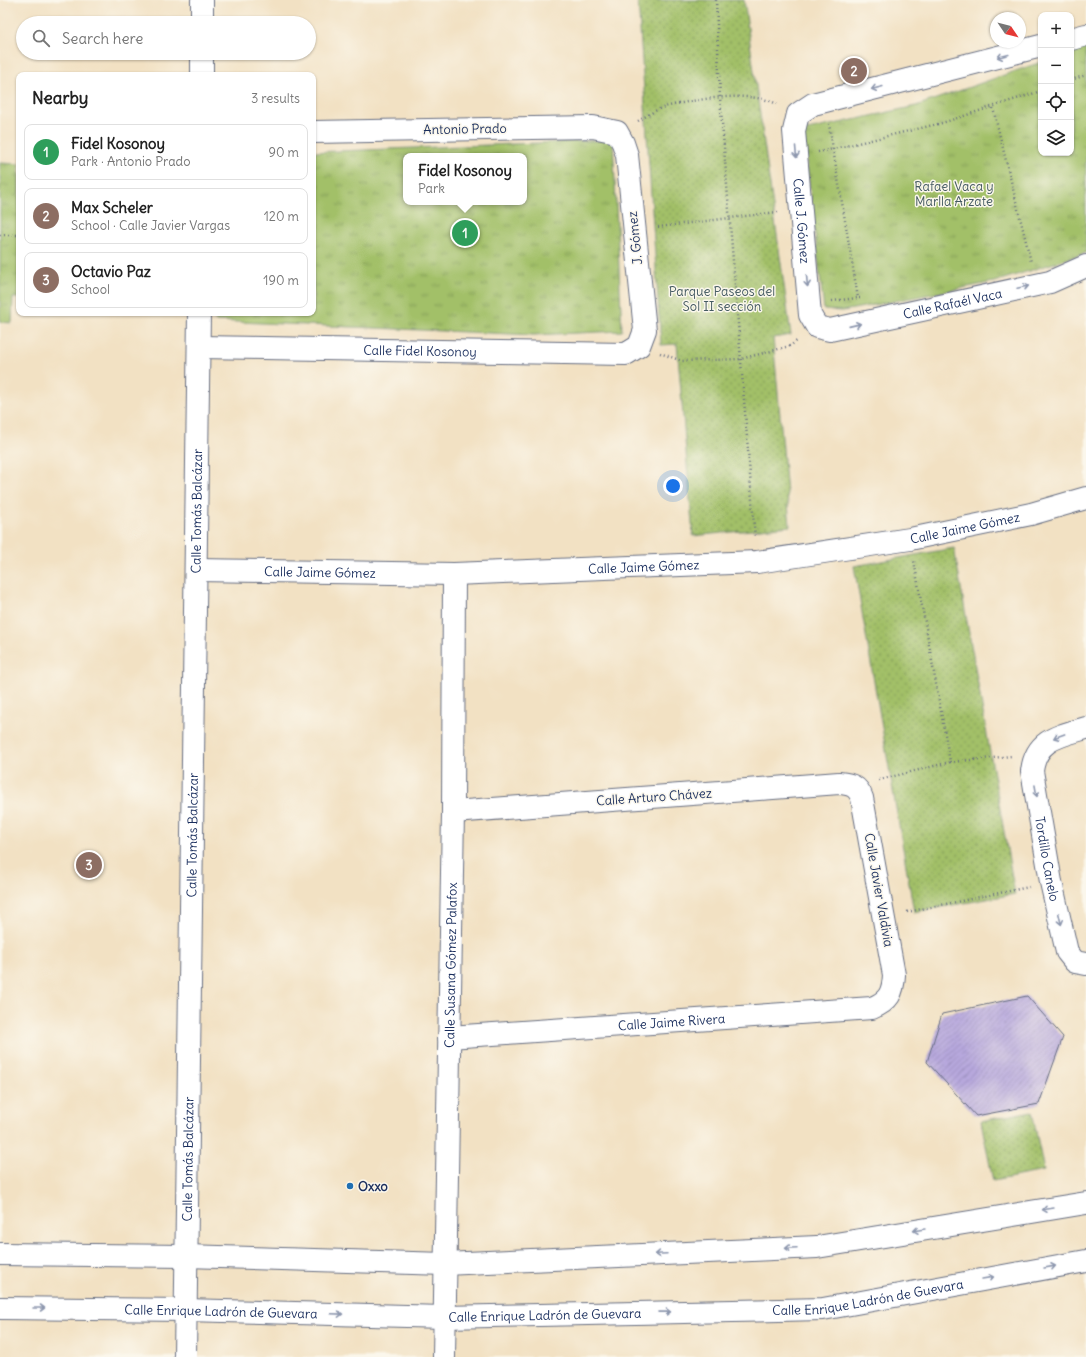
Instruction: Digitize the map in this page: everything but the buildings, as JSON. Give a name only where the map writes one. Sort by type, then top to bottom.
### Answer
[{"type":"street","points":[[202,0],[202,16]]},
{"type":"street","points":[[1074,38],[1086,35]]},
{"type":"street","points":[[798,114],[809,106],[826,101],[1038,47]]},
{"type":"street","points":[[202,60],[202,72]]},
{"type":"street","name":"Calle J. Gómez","points":[[798,114],[794,131],[810,315],[818,327]]},
{"type":"street","name":"Antonio Prado","points":[[316,132],[593,126],[617,132]]},
{"type":"street","name":"J. Gómez","points":[[617,132],[624,143],[626,155],[645,330],[639,346]]},
{"type":"street","name":"Calle Rafaél Vaca","points":[[818,327],[830,330],[1050,282],[1086,266]]},
{"type":"street","name":"Calle Tomás Balcázar","points":[[185,1357],[199,316]]},
{"type":"street","name":"Calle Fidel Kosonoy","points":[[199,347],[626,354],[639,346]]},
{"type":"street","name":"Calle Jaime Gómez","points":[[196,570],[454,574],[757,562],[910,539],[1031,514],[1086,498]]},
{"type":"street","name":"Calle Susana Gómez Palafox","points":[[444,1357],[453,812],[454,574]]},
{"type":"street","points":[[1036,753],[1055,737],[1086,728]]},
{"type":"street","name":"Tordillo Canelo","points":[[1036,753],[1032,771],[1051,882],[1067,952],[1081,963]]},
{"type":"street","name":"Calle Arturo Chávez","points":[[453,812],[839,783],[855,786]]},
{"type":"street","name":"Calle Javier Valdivia","points":[[855,786],[860,791],[862,798],[894,975],[891,996]]},
{"type":"street","name":"Calle Jaime Rivera","points":[[449,1037],[872,1008],[882,1004],[891,996]]},
{"type":"street","points":[[0,1254],[186,1256],[445,1264],[817,1247],[1086,1203]]},
{"type":"street","name":"Calle Enrique Ladrón de Guevara","points":[[0,1308],[185,1310],[444,1317],[823,1309],[1086,1261]]},
{"type":"path","points":[[716,0],[720,97],[757,562]]},
{"type":"path","points":[[1074,79],[1086,75]]},
{"type":"path","points":[[796,156],[833,149],[942,123],[993,108],[1038,92]]},
{"type":"path","points":[[617,132],[664,107],[720,97],[767,99],[798,114]]},
{"type":"path","points":[[826,101],[858,298]]},
{"type":"path","points":[[993,108],[1032,262]]},
{"type":"path","points":[[634,230],[801,209]]},
{"type":"path","points":[[0,235],[16,235]]},
{"type":"path","points":[[639,346],[682,361],[741,359],[790,346],[818,327]]},
{"type":"path","points":[[910,539],[950,762]]},
{"type":"path","points":[[855,786],[950,762],[1036,753]]},
{"type":"path","points":[[883,917],[1051,882]]},
{"type":"green space","name":"Parque Paseos del Sol II sección","points":[[638,0],[744,0],[791,335],[773,338],[790,526],[693,536],[677,344],[661,345]]},
{"type":"green space","name":"Rafael Vaca y Marlla Arzate","points":[[1086,46],[1086,253],[994,282],[843,311],[824,310],[803,131],[916,106],[1038,63],[1038,156],[1074,156],[1074,50]]},
{"type":"green space","points":[[613,140],[622,331],[533,335],[215,321],[215,316],[316,316],[316,152]]},
{"type":"green space","points":[[0,163],[16,164],[16,298],[13,298],[12,323],[0,322]]},
{"type":"green space","points":[[954,548],[1015,894],[914,912],[854,566]]},
{"type":"green space","points":[[1032,1111],[1044,1171],[993,1181],[981,1121]]},
{"type":"place","name":"Max Scheler","points":[[854,71]]},
{"type":"place","name":"Fidel Kosonoy","points":[[465,233]]},
{"type":"place","name":"Octavio Paz","points":[[89,865]]},
{"type":"place","name":"Oxxo","points":[[350,1186]]}]
